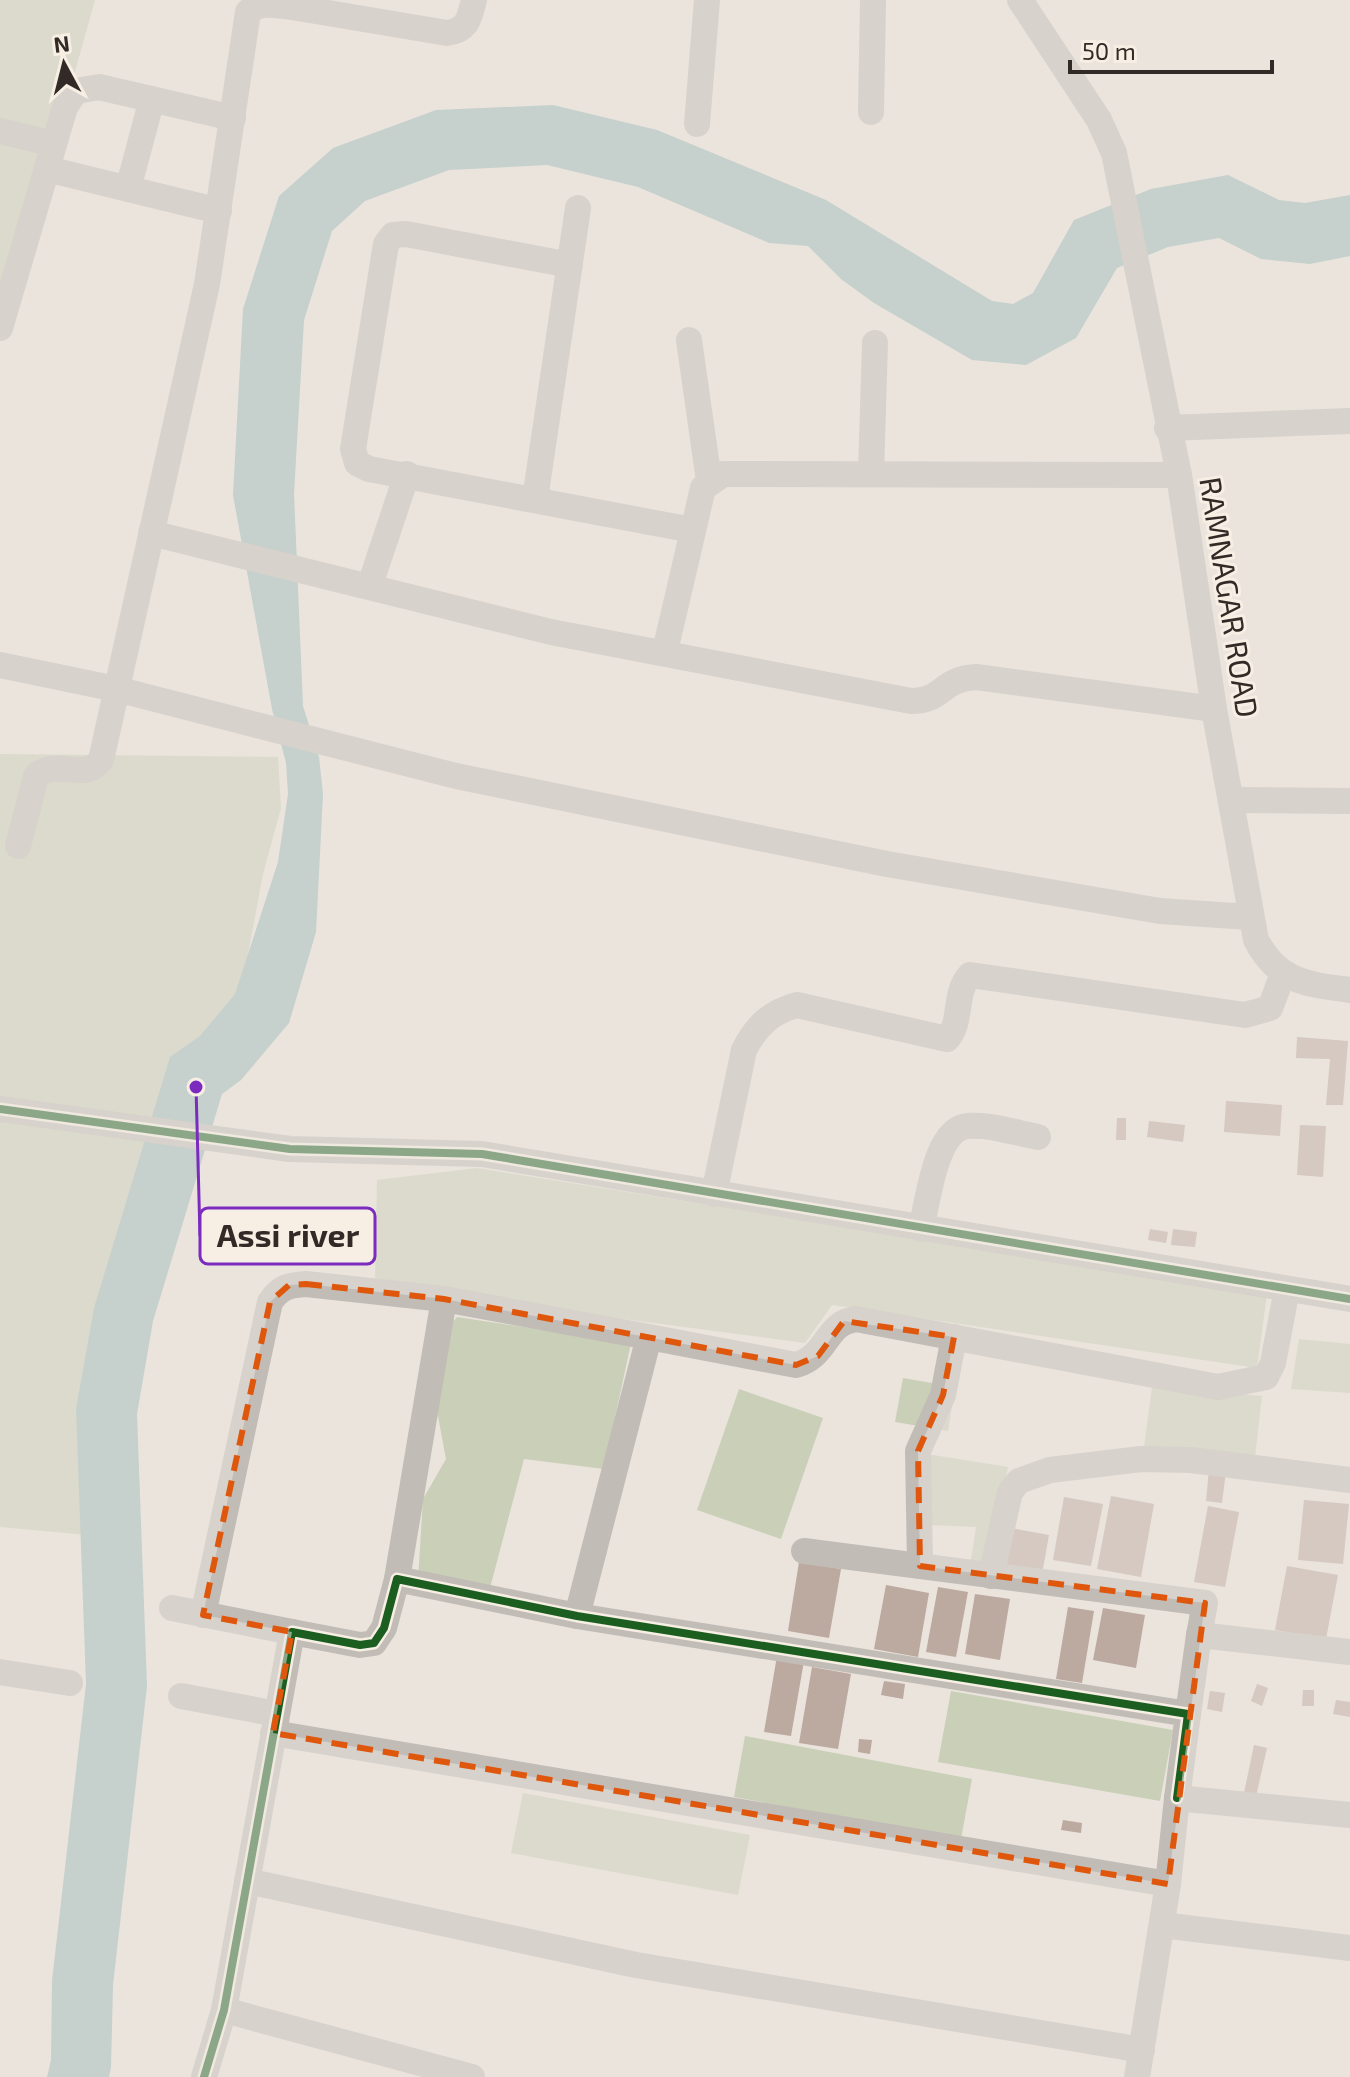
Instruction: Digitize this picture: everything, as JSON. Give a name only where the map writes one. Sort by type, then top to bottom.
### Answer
[{"type":"street","points":[[18,846],[36,776],[44,768],[57,766],[82,772],[94,768],[101,760],[189,371],[219,211],[248,12],[264,4],[299,4],[447,33],[460,31],[467,26],[474,0]]},
{"type":"street","points":[[697,124],[707,0]]},
{"type":"street","points":[[871,112],[873,0]]},
{"type":"street","name":"RAMNAGAR ROAD","points":[[1020,0],[1099,120],[1114,153],[1149,319],[1167,428],[1179,475],[1249,917],[1266,960],[1283,974]]},
{"type":"street","points":[[2,314],[65,107],[76,91],[99,87],[233,118]]},
{"type":"street","points":[[128,189],[152,99]]},
{"type":"street","points":[[0,131],[51,157],[128,189],[219,211]]},
{"type":"street","points":[[535,499],[578,208]]},
{"type":"street","points":[[570,265],[406,234],[393,235],[386,244],[353,449],[357,463],[369,469],[692,530]]},
{"type":"street","points":[[689,340],[709,481]]},
{"type":"street","points":[[871,473],[875,343]]},
{"type":"street","points":[[1167,428],[1350,421]]},
{"type":"street","points":[[370,585],[407,474]]},
{"type":"street","points":[[665,651],[703,488],[723,474],[1179,475]]},
{"type":"street","points":[[151,533],[551,632],[665,651],[911,701],[928,701],[937,696],[945,684],[958,678],[976,677],[1214,709]]},
{"type":"street","points":[[0,665],[116,689],[456,776],[887,864],[1160,911],[1249,917]]},
{"type":"street","points":[[1231,800],[1350,801]]},
{"type":"street","points":[[714,1194],[744,1050],[755,1028],[780,1009],[797,1005],[947,1039],[953,1033],[961,984],[970,975],[1245,1015],[1270,1008],[1283,974],[1313,985],[1350,990]]},
{"type":"street","points":[[0,1109],[290,1149],[482,1154],[1350,1299]]},
{"type":"street","points":[[921,1229],[942,1143],[953,1131],[968,1126],[1038,1137]]},
{"type":"street","points":[[203,1615],[270,1302],[277,1291],[289,1285],[306,1284],[444,1299],[796,1365],[818,1356],[834,1329],[844,1321],[856,1319],[1218,1387],[1250,1383],[1266,1377],[1273,1363],[1287,1289]]},
{"type":"street","points":[[172,1608],[360,1645],[374,1643],[384,1628],[397,1579],[444,1299]]},
{"type":"street","points":[[577,1616],[649,1337]]},
{"type":"street","points":[[920,1566],[918,1451],[943,1395],[954,1337]]},
{"type":"street","points":[[991,1576],[1010,1492],[1019,1481],[1050,1470],[1141,1459],[1191,1460],[1350,1480]]},
{"type":"street","points":[[804,1551],[1205,1603],[1168,1884],[1137,2077]]},
{"type":"street","points":[[397,1579],[577,1616],[1188,1714]]},
{"type":"street","points":[[204,2077],[224,2010],[292,1632]]},
{"type":"street","points":[[1199,1635],[1350,1652]]},
{"type":"street","points":[[0,1672],[70,1683]]},
{"type":"street","points":[[181,1696],[275,1723],[1168,1884]]},
{"type":"street","points":[[1177,1798],[1350,1815]]},
{"type":"street","points":[[247,1881],[636,1965],[1142,2050]]},
{"type":"street","points":[[1162,1925],[1350,1948]]},
{"type":"street","points":[[224,2010],[472,2077]]},
{"type":"highlighted area","points":[[306,1284],[444,1299],[796,1365],[818,1356],[844,1321],[954,1337],[943,1395],[918,1451],[920,1566],[1205,1603],[1168,1884],[273,1733],[292,1632],[203,1615],[270,1302],[289,1285]]},
{"type":"green space","points":[[0,0],[95,0],[14,290],[0,286]]},
{"type":"green space","points":[[0,754],[278,757],[281,808],[263,874],[233,1034],[184,1088],[99,1536],[0,1527]]},
{"type":"green space","points":[[477,1168],[1267,1294],[1257,1368],[832,1305],[805,1343],[375,1286],[377,1180]]},
{"type":"green space","points":[[457,1317],[631,1343],[604,1469],[524,1459],[490,1588],[418,1580],[423,1499],[446,1459],[426,1352]]},
{"type":"green space","points":[[1299,1339],[1350,1344],[1350,1393],[1291,1389]]},
{"type":"green space","points":[[903,1378],[955,1387],[948,1431],[895,1422]]},
{"type":"green space","points":[[1152,1387],[1262,1396],[1255,1457],[1144,1447]]},
{"type":"green space","points":[[739,1389],[823,1418],[781,1539],[697,1510]]},
{"type":"green space","points":[[927,1454],[1008,1467],[987,1562],[971,1560],[976,1527],[930,1525]]},
{"type":"green space","points":[[951,1691],[1173,1730],[1160,1801],[938,1762]]},
{"type":"green space","points":[[745,1736],[972,1779],[961,1839],[734,1797]]},
{"type":"green space","points":[[523,1793],[750,1835],[738,1895],[511,1853]]},
{"type":"water","points":[[553,105],[657,130],[826,200],[992,301],[1013,304],[1033,293],[1074,220],[1151,189],[1228,175],[1279,200],[1305,203],[1350,195],[1350,256],[1310,264],[1261,259],[1219,238],[1168,247],[1117,268],[1076,338],[1026,365],[972,360],[874,303],[841,279],[808,246],[769,243],[638,187],[547,165],[449,170],[365,201],[332,231],[304,320],[294,494],[303,706],[319,757],[323,794],[316,932],[289,1023],[241,1080],[222,1094],[153,1321],[137,1414],[147,1686],[113,1985],[111,2067],[109,2077],[47,2077],[51,2060],[52,1981],[86,1684],[76,1409],[94,1308],[170,1057],[200,1036],[235,994],[278,862],[288,794],[286,763],[272,709],[233,495],[243,309],[279,196],[333,148],[436,110]]},
{"type":"building","points":[[1297,1037],[1348,1041],[1343,1105],[1326,1105],[1330,1059],[1296,1058]]},
{"type":"building","points":[[1226,1101],[1282,1105],[1280,1136],[1224,1132]]},
{"type":"building","points":[[1117,1118],[1126,1118],[1126,1140],[1116,1140]]},
{"type":"building","points":[[1149,1121],[1185,1125],[1183,1142],[1147,1137]]},
{"type":"building","points":[[1300,1125],[1326,1126],[1323,1177],[1297,1175]]},
{"type":"building","points":[[1150,1229],[1168,1232],[1166,1243],[1148,1240]]},
{"type":"building","points":[[1173,1229],[1197,1232],[1195,1247],[1171,1245]]},
{"type":"building","points":[[1209,1469],[1226,1471],[1222,1503],[1206,1501]]},
{"type":"building","points":[[1111,1496],[1154,1504],[1141,1577],[1097,1569]]},
{"type":"building","points":[[1064,1497],[1103,1504],[1091,1566],[1053,1560]]},
{"type":"building","points":[[1304,1500],[1349,1504],[1343,1564],[1298,1560]]},
{"type":"building","points":[[1208,1506],[1239,1512],[1225,1587],[1194,1582]]},
{"type":"building","points":[[1011,1528],[1049,1535],[1042,1574],[1004,1567]]},
{"type":"building","points":[[799,1562],[841,1569],[829,1638],[788,1631]]},
{"type":"building","points":[[1287,1566],[1338,1575],[1326,1639],[1275,1630]]},
{"type":"building","points":[[886,1585],[929,1593],[918,1657],[874,1649]]},
{"type":"building","points":[[938,1587],[968,1592],[956,1657],[926,1652]]},
{"type":"building","points":[[975,1594],[1010,1599],[1000,1660],[965,1654]]},
{"type":"building","points":[[1068,1607],[1094,1611],[1082,1683],[1056,1679]]},
{"type":"building","points":[[1103,1608],[1145,1615],[1136,1668],[1093,1660]]},
{"type":"building","points":[[777,1656],[804,1661],[791,1736],[764,1732]]},
{"type":"building","points":[[812,1667],[851,1674],[838,1749],[799,1743]]},
{"type":"building","points":[[884,1681],[905,1684],[903,1699],[881,1695]]},
{"type":"building","points":[[1257,1684],[1268,1688],[1262,1706],[1251,1701]]},
{"type":"building","points":[[1303,1690],[1314,1690],[1314,1706],[1302,1706]]},
{"type":"building","points":[[1210,1691],[1225,1693],[1222,1712],[1207,1709]]},
{"type":"building","points":[[1336,1700],[1350,1702],[1350,1717],[1333,1714]]},
{"type":"building","points":[[859,1739],[872,1740],[870,1754],[858,1752]]},
{"type":"building","points":[[1254,1745],[1267,1748],[1256,1796],[1244,1793]]},
{"type":"building","points":[[1063,1820],[1082,1823],[1081,1833],[1061,1830]]},
{"type":"cycle path","points":[[0,1109],[290,1149],[482,1154],[1350,1299]]},
{"type":"cycle path","points":[[204,2077],[224,2010],[292,1632],[360,1645],[374,1643],[384,1628],[397,1579],[577,1616],[1188,1714],[1177,1798]]},
{"type":"place","name":"Assi river","points":[[196,1087]]}]
